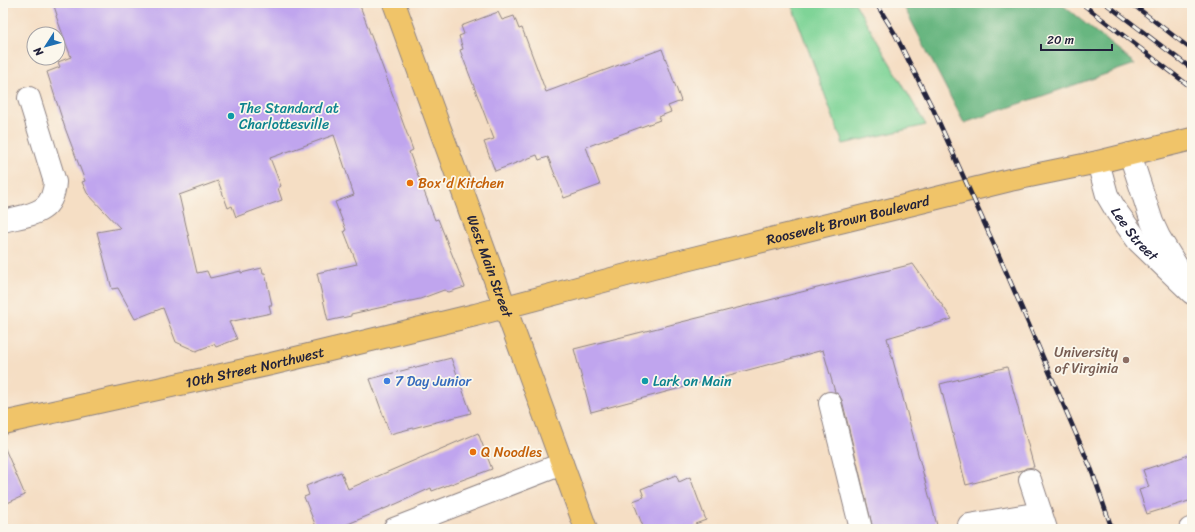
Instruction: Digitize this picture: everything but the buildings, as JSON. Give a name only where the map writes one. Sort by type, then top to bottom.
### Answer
[{"type":"main road","name":"West Main Street","points":[[394,3],[586,529]]},
{"type":"main road","name":"Roosevelt Brown Boulevard","points":[[505,307],[646,270],[1010,180],[1098,162],[1192,139]]},
{"type":"main road","name":"10th Street Northwest","points":[[3,423],[270,364],[505,307]]},
{"type":"street","points":[[3,221],[38,212],[48,204],[54,192],[55,182],[29,98]]},
{"type":"street","name":"Lee Street","points":[[1130,154],[1152,222],[1170,255],[1192,289]]},
{"type":"street","name":"Lee Street","points":[[1098,162],[1107,195],[1117,212],[1138,241],[1192,293]]},
{"type":"street","points":[[830,403],[862,529]]},
{"type":"street","points":[[394,529],[562,464]]},
{"type":"street","points":[[969,525],[1044,521],[1030,480]]},
{"type":"green space","points":[[791,3],[855,3],[926,125],[843,144]]},
{"type":"green space","points":[[902,3],[1060,3],[1135,64],[964,123]]},
{"type":"railway","points":[[876,3],[895,34],[934,111],[1004,267],[1092,471],[1112,529]]},
{"type":"railway","points":[[1081,3],[1192,88]]},
{"type":"railway","points":[[1105,3],[1192,69]]},
{"type":"railway","points":[[1131,3],[1192,50]]},
{"type":"place","name":"The Standard at Charlottesville","points":[[231,116]]},
{"type":"place","name":"Box'd Kitchen","points":[[410,183]]},
{"type":"place","name":"University of Virginia","points":[[1126,360]]},
{"type":"place","name":"7 Day Junior","points":[[387,381]]},
{"type":"place","name":"Lark on Main","points":[[645,381]]},
{"type":"place","name":"Q Noodles","points":[[473,452]]}]
